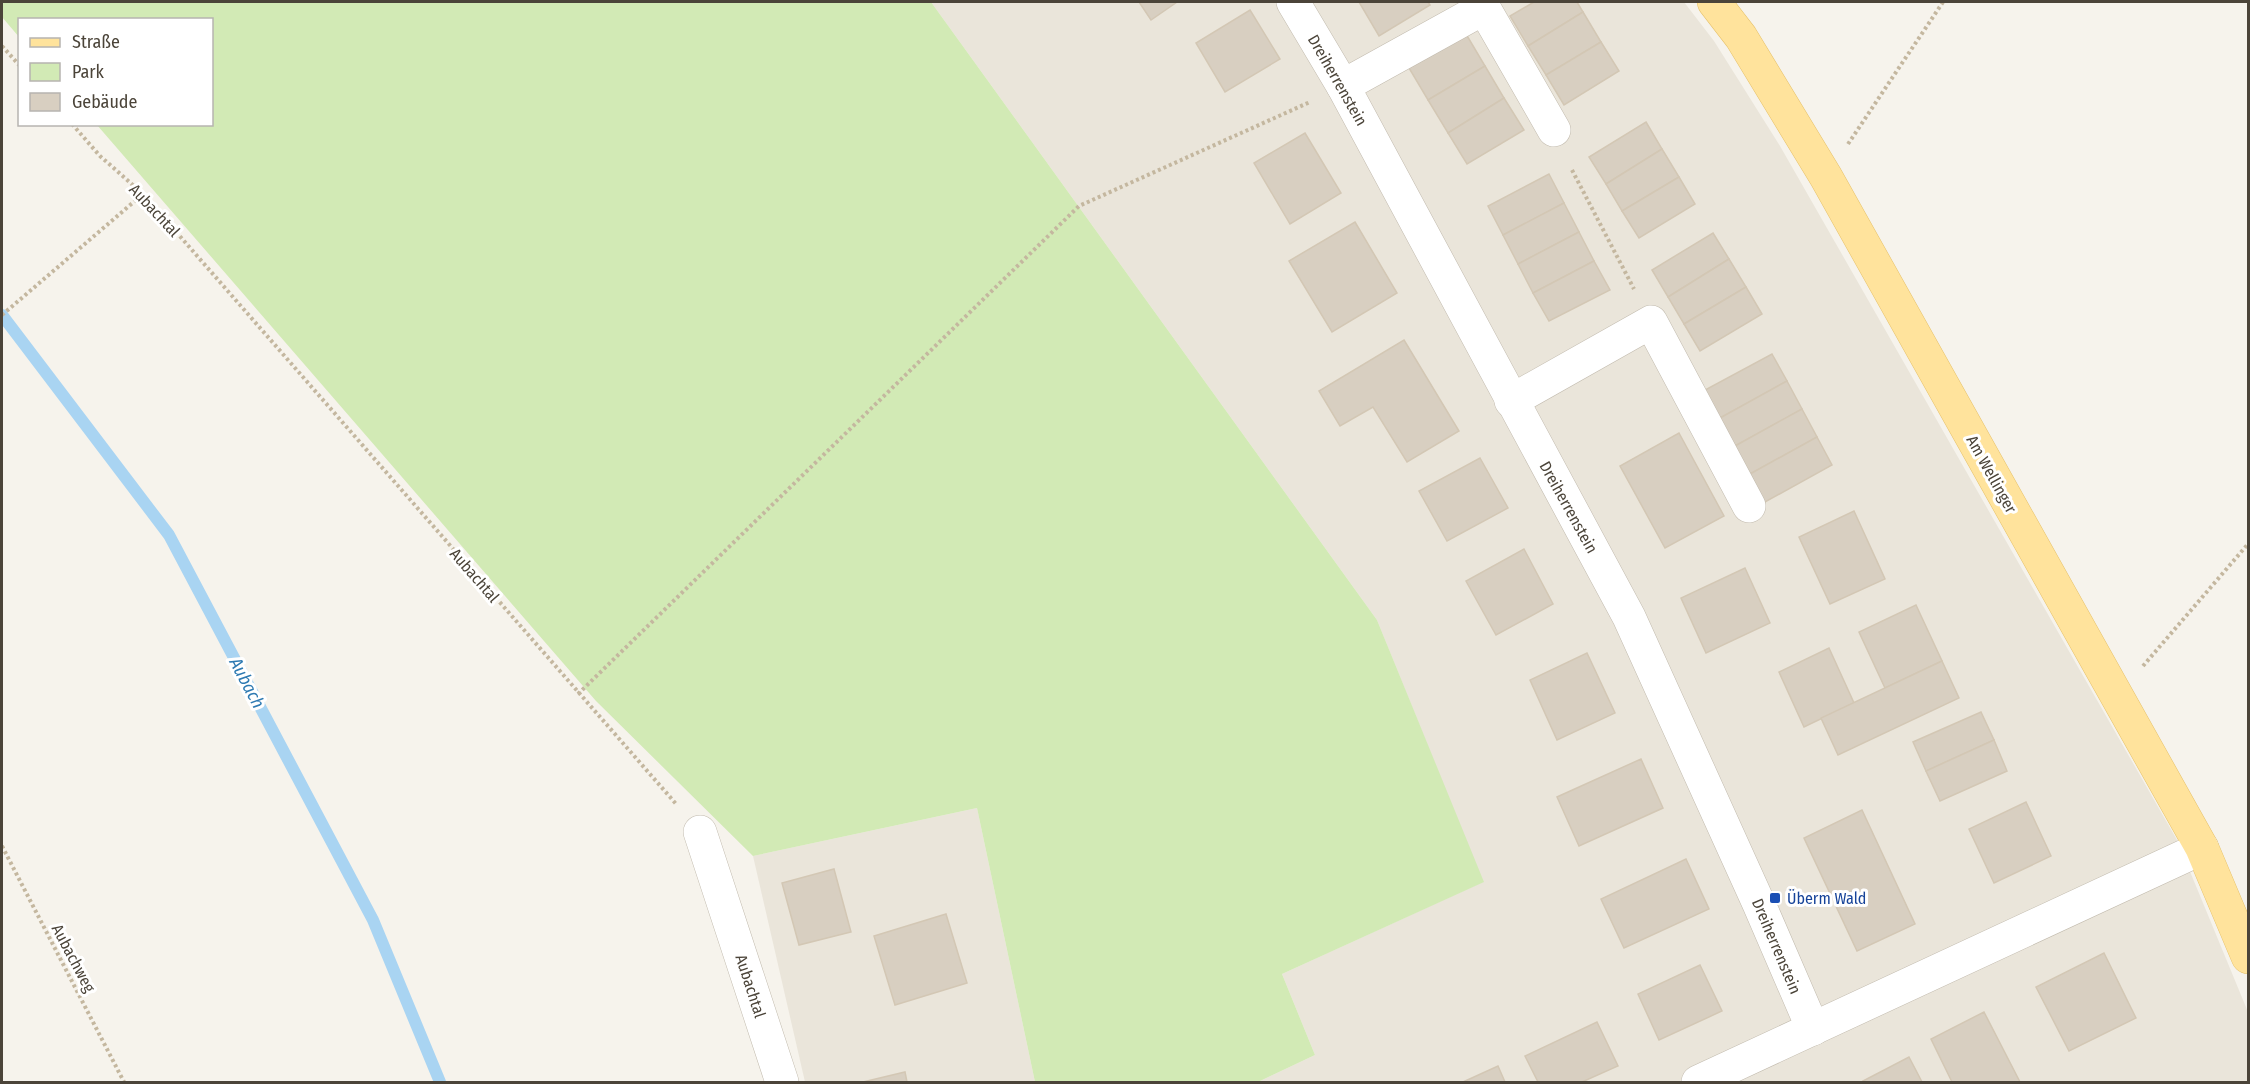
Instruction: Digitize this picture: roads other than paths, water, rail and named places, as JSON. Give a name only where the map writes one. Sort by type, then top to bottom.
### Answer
[{"type":"main road","name":"Am Wellinger","points":[[1714,2],[1741,38],[1826,177],[2202,848],[2248,957]]},
{"type":"street","name":"Dreiherrenstein","points":[[1293,2],[1343,86],[1629,616],[1813,1029]]},
{"type":"street","points":[[1343,86],[1484,8],[1554,130]]},
{"type":"street","points":[[1511,400],[1651,322],[1749,506]]},
{"type":"street","name":"Aubachtal","points":[[700,832],[782,1083]]},
{"type":"street","points":[[1698,1083],[2202,848]]},
{"type":"waterway","name":"Aubach","points":[[2,315],[169,535],[373,920],[440,1082]]},
{"type":"place","name":"Überm Wald","points":[[1775,898]]}]
